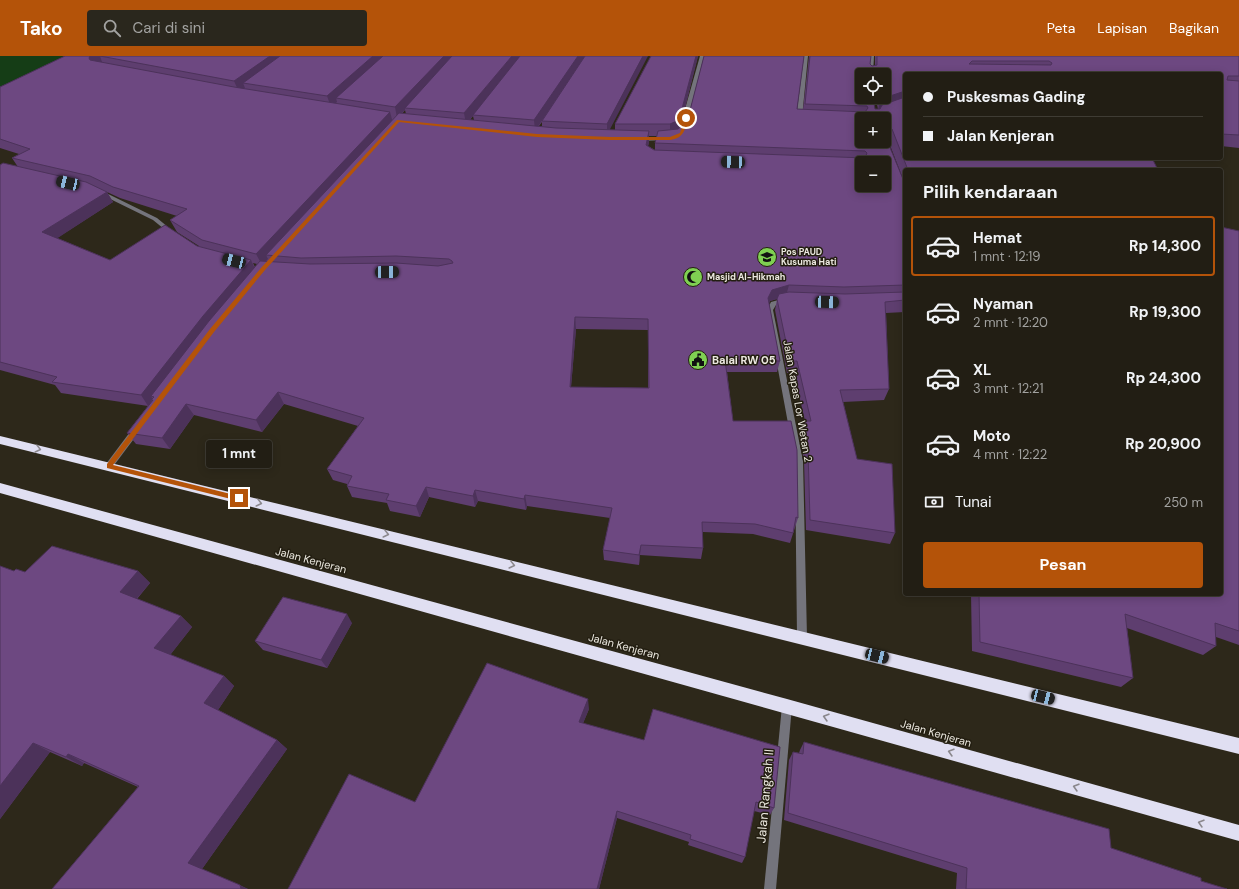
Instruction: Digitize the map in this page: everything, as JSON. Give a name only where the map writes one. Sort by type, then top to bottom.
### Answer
[{"type":"highway","points":[[0,440],[802,636],[1239,746]]},
{"type":"highway","name":"Jalan Kenjeran","points":[[0,488],[1239,833]]},
{"type":"street","points":[[632,139],[653,142],[672,138],[682,133],[702,56]]},
{"type":"street","points":[[806,56],[798,118],[808,119]]},
{"type":"street","points":[[871,68],[872,56]]},
{"type":"street","points":[[95,190],[155,219],[174,234]]},
{"type":"street","name":"Jalan Kapas Lor Wetan 2","points":[[794,300],[773,304],[770,310],[799,461],[802,636]]},
{"type":"street","points":[[109,466],[142,423]]},
{"type":"street","name":"Jalan Rangkah II","points":[[770,889],[787,706]]},
{"type":"green space","points":[[0,56],[88,56],[0,98]]},
{"type":"building","points":[[65,56],[90,56],[90,60],[234,87],[390,112],[256,254],[202,240],[170,220],[187,209],[113,187],[90,176],[12,158],[30,149],[0,139],[0,87]]},
{"type":"building","points":[[100,56],[270,56],[234,81]]},
{"type":"building","points":[[280,56],[373,56],[327,96],[243,83]]},
{"type":"building","points":[[383,56],[444,56],[395,107],[336,98]]},
{"type":"building","points":[[452,56],[512,56],[464,113],[405,108]]},
{"type":"building","points":[[520,56],[578,56],[534,120],[473,115]]},
{"type":"building","points":[[585,56],[643,56],[607,124],[542,121]]},
{"type":"building","points":[[651,56],[696,56],[679,120],[670,124],[615,124]]},
{"type":"building","points":[[704,56],[804,56],[797,109],[865,112],[855,112],[855,148],[890,148],[903,179],[903,285],[844,287],[789,285],[772,290],[768,298],[780,361],[725,360],[733,421],[791,421],[797,450],[798,518],[796,517],[793,533],[755,524],[702,522],[703,548],[641,545],[639,555],[603,550],[612,508],[525,495],[524,499],[475,490],[473,496],[426,487],[416,506],[386,500],[389,494],[347,486],[352,476],[327,469],[364,418],[278,392],[256,420],[186,404],[162,438],[127,433],[153,400],[151,400],[154,397],[151,396],[209,321],[260,261],[310,264],[396,263],[438,266],[453,263],[449,259],[396,256],[301,258],[266,255],[399,113],[556,128],[649,131],[646,145],[654,150],[855,158],[855,192],[891,192],[891,156],[866,156],[867,153],[865,151],[655,143],[658,131],[678,129],[687,122]],"holes":[[[575,317],[648,319],[649,388],[570,387]]]},
{"type":"building","points":[[810,56],[871,56],[870,64],[872,66],[877,65],[877,56],[1239,56],[1239,76],[1228,76],[1227,80],[1239,81],[1239,135],[1223,134],[1223,72],[903,72],[903,92],[891,96],[891,68],[855,68],[855,104],[874,104],[875,109],[880,109],[882,105],[891,104],[891,102],[903,98],[903,157],[892,129],[891,112],[865,112],[868,108],[867,106],[805,104]],"holes":[[[972,61],[1049,61],[1052,63],[1051,65],[969,64]]]},
{"type":"building","points":[[904,160],[1153,160],[1157,168],[907,168]]},
{"type":"building","points":[[3,163],[86,182],[107,192],[42,232],[110,260],[165,225],[197,246],[251,260],[203,316],[141,395],[52,382],[57,377],[0,362],[0,165]]},
{"type":"building","points":[[1223,227],[1239,231],[1239,631],[1215,623],[1216,646],[1125,614],[1133,678],[980,642],[979,596],[1223,596]]},
{"type":"building","points":[[789,292],[845,294],[903,292],[903,300],[885,302],[889,389],[840,390],[857,459],[892,464],[895,533],[810,520],[808,450],[802,421],[811,421],[797,361],[790,361],[777,299],[779,294]]},
{"type":"building","points":[[52,546],[138,571],[120,592],[181,616],[154,648],[224,676],[204,703],[277,740],[188,863],[240,885],[241,889],[52,889],[139,786],[68,754],[66,757],[33,743],[0,786],[0,566],[14,571],[16,569],[25,572]]},
{"type":"building","points":[[283,597],[347,614],[321,660],[255,641]]},
{"type":"building","points":[[487,663],[588,699],[579,722],[644,740],[653,709],[780,747],[774,808],[756,802],[745,857],[690,839],[691,835],[617,811],[597,889],[288,889],[349,774],[415,802]]},
{"type":"building","points":[[804,742],[1109,829],[1111,848],[1201,878],[1201,881],[1227,889],[966,889],[967,868],[788,813],[793,752],[803,754]]},
{"type":"place","name":"Pos PAUD Kusuma Hati","points":[[767,257]]},
{"type":"place","name":"Masjid Al-Hikmah","points":[[693,277]]},
{"type":"place","name":"Balai RW 05","points":[[698,360]]},
{"type":"route","points":[[239,498],[109,466],[212,330],[263,269],[398,121],[537,135],[610,139],[670,139],[675,138],[682,133],[686,118]]}]
